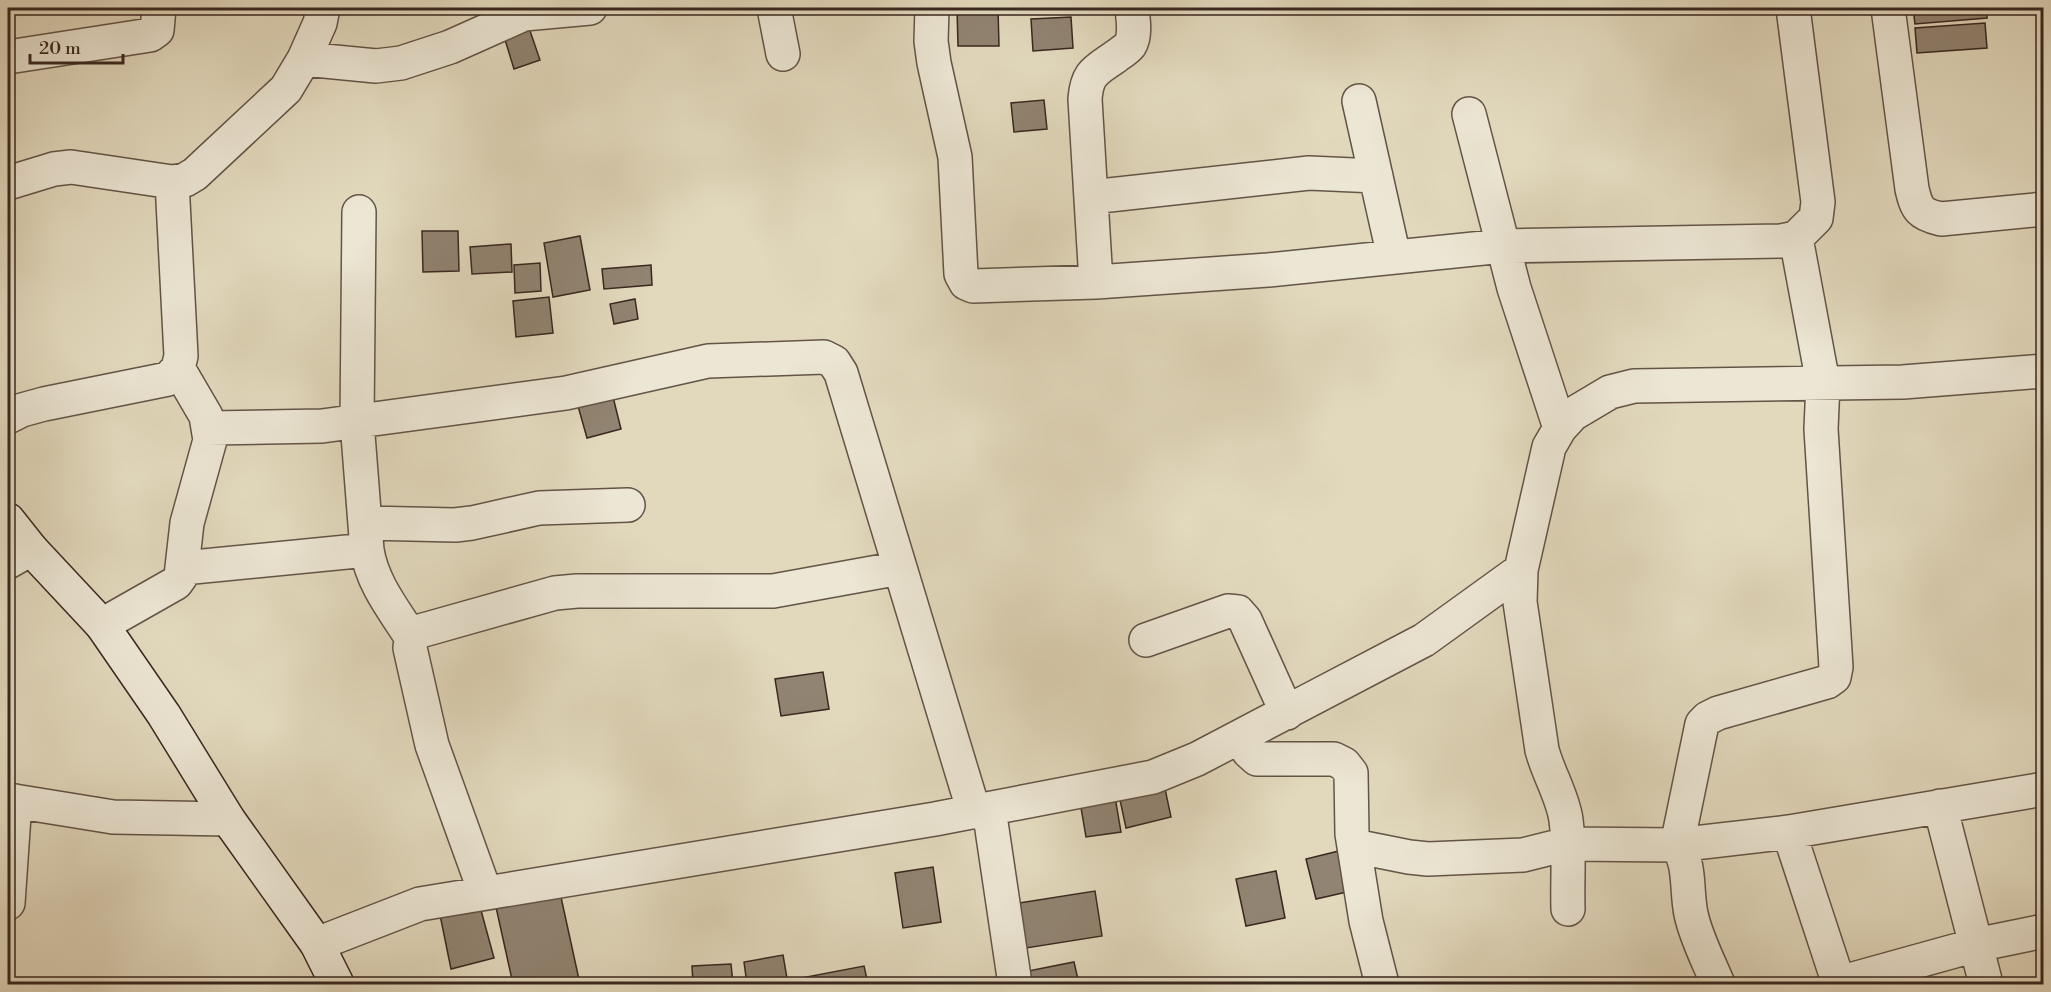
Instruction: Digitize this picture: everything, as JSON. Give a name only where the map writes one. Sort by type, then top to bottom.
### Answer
[{"type":"street","points":[[8,57],[150,35],[157,30],[159,8]]},
{"type":"street","points":[[8,183],[54,169],[71,167],[172,182],[184,180],[203,167],[286,89],[304,59],[324,8]]},
{"type":"street","points":[[304,59],[376,66],[401,63],[450,47],[524,14],[590,8]]},
{"type":"street","points":[[774,8],[783,54]]},
{"type":"street","points":[[932,8],[931,41],[955,157],[962,274],[966,283],[973,286],[1096,282],[1268,270],[1503,246],[1781,241],[1796,238],[1816,218],[1818,202],[1793,8]]},
{"type":"street","points":[[1096,282],[1084,99],[1086,84],[1091,73],[1131,44],[1132,8]]},
{"type":"street","points":[[1888,8],[1916,206],[1927,216],[1941,219],[2043,209]]},
{"type":"street","points":[[1359,101],[1394,257]]},
{"type":"street","points":[[1469,114],[1514,288],[1560,428]]},
{"type":"street","points":[[1091,196],[1309,173],[1376,176]]},
{"type":"street","points":[[8,417],[22,410],[44,404],[168,379],[178,368],[181,356],[172,182]]},
{"type":"street","points":[[359,212],[357,422],[367,537],[375,578],[411,637],[410,648],[432,745],[485,892]]},
{"type":"street","points":[[1718,984],[1694,926],[1690,912],[1685,860],[1677,846],[1702,724],[1718,713],[1827,682],[1834,677],[1836,667],[1821,429],[1823,383],[1796,238]]},
{"type":"street","points":[[209,428],[301,428],[357,422],[566,393],[708,361],[824,357],[834,362],[841,373],[900,568],[981,810],[1015,984]]},
{"type":"street","points":[[102,626],[176,583],[181,576],[187,523],[210,440],[206,416],[178,368]]},
{"type":"street","points":[[1568,909],[1566,820],[1563,805],[1548,771],[1542,750],[1520,602],[1521,570],[1549,447],[1560,428],[1573,414],[1610,392],[1634,386],[1903,382],[2043,371]]},
{"type":"street","points":[[183,568],[367,537],[472,523],[539,508],[628,505]]},
{"type":"street","points":[[8,520],[19,556],[102,626],[164,715],[228,819],[317,944],[337,984]]},
{"type":"street","points":[[411,637],[420,631],[555,593],[773,591],[900,568]]},
{"type":"street","points":[[317,944],[420,904],[981,810],[1153,777],[1197,759],[1424,640],[1521,570]]},
{"type":"street","points":[[1146,640],[1228,611],[1238,612],[1245,620],[1287,713]]},
{"type":"street","points":[[1240,737],[1249,752],[1257,759],[1334,759],[1344,764],[1351,772],[1352,834],[1366,921],[1382,984]]},
{"type":"street","points":[[1354,846],[1409,857],[1428,858],[1523,855],[1566,844],[1677,846],[1789,832],[2043,789]]},
{"type":"street","points":[[8,903],[11,801],[113,817],[228,819]]},
{"type":"street","points":[[1941,806],[1986,984]]},
{"type":"street","points":[[1789,832],[1839,984],[1976,945],[2043,931]]},
{"type":"building","points":[[957,8],[998,8],[999,46],[958,46]]},
{"type":"building","points":[[1913,8],[1987,8],[1987,18],[1915,24]]},
{"type":"building","points":[[1071,17],[1073,48],[1033,51],[1031,19]]},
{"type":"building","points":[[1985,23],[1987,48],[1917,53],[1915,28]]},
{"type":"building","points":[[528,25],[540,60],[514,69],[503,33]]},
{"type":"building","points":[[1044,100],[1047,129],[1014,132],[1011,103]]},
{"type":"building","points":[[422,231],[458,231],[459,271],[423,272]]},
{"type":"building","points":[[580,236],[590,290],[553,297],[544,243]]},
{"type":"building","points":[[511,244],[512,272],[472,274],[470,247]]},
{"type":"building","points":[[540,263],[541,291],[515,293],[514,265]]},
{"type":"building","points":[[651,265],[652,285],[604,289],[602,269]]},
{"type":"building","points":[[549,297],[553,333],[516,337],[513,301]]},
{"type":"building","points":[[635,299],[638,319],[614,324],[610,304]]},
{"type":"building","points":[[613,397],[621,429],[587,438],[578,406]]},
{"type":"building","points":[[823,672],[829,709],[781,716],[775,679]]},
{"type":"building","points":[[1164,784],[1171,817],[1126,828],[1119,795]]},
{"type":"building","points":[[1114,791],[1121,832],[1086,837],[1079,796]]},
{"type":"building","points":[[1351,848],[1360,889],[1316,899],[1306,859]]},
{"type":"building","points":[[933,867],[941,922],[903,928],[895,873]]},
{"type":"building","points":[[1276,871],[1285,918],[1246,926],[1236,879]]},
{"type":"building","points":[[559,888],[580,984],[513,984],[494,898]]},
{"type":"building","points":[[1095,891],[1102,936],[1020,949],[1013,904]]},
{"type":"building","points":[[479,903],[494,958],[451,969],[439,910]]},
{"type":"building","points":[[783,955],[788,984],[747,984],[744,962]]},
{"type":"building","points":[[1074,962],[1079,984],[1030,984],[1028,971]]},
{"type":"building","points":[[731,964],[733,984],[693,984],[692,966]]},
{"type":"building","points":[[864,966],[868,984],[802,984],[801,978]]}]
